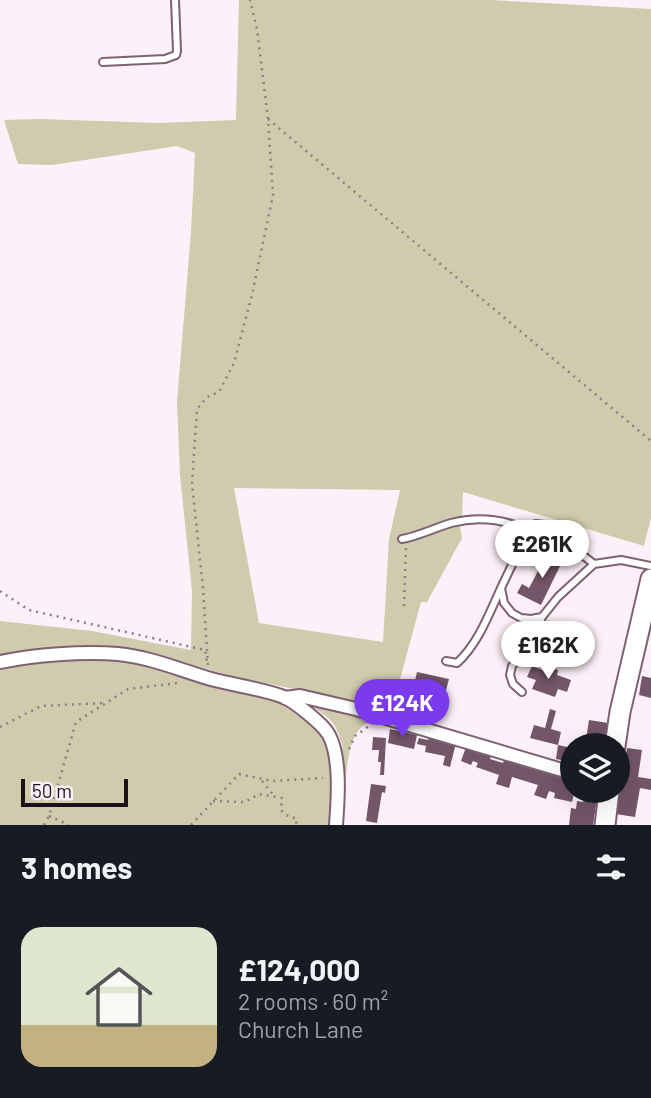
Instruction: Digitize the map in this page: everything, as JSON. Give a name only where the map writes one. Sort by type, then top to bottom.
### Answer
[{"type":"main road","points":[[617,733],[651,579]]},
{"type":"main road","points":[[605,825],[608,803]]},
{"type":"street","points":[[0,662],[76,653],[119,654],[164,663],[209,679],[285,698],[300,696],[356,709],[560,769]]},
{"type":"street","points":[[285,698],[329,733],[338,789],[336,825]]},
{"type":"lane","points":[[103,62],[171,58],[176,55],[175,0]]},
{"type":"lane","points":[[405,539],[452,523],[470,520],[510,522],[528,530]]},
{"type":"lane","points":[[446,661],[457,663],[466,655],[488,616],[530,527],[536,524],[544,525],[594,564]]},
{"type":"lane","points":[[522,692],[513,684],[510,675],[512,666],[532,641],[542,617],[558,597],[594,564],[621,560],[651,566]]},
{"type":"lane","points":[[501,588],[504,603],[512,613],[521,618],[542,617]]},
{"type":"path","points":[[209,679],[192,484],[197,409],[207,397],[219,392],[234,363],[252,295],[273,195],[268,119],[257,29],[250,0]]},
{"type":"path","points":[[268,119],[651,441]]},
{"type":"path","points":[[404,606],[405,539]]},
{"type":"path","points":[[0,591],[29,610],[205,650],[209,679]]},
{"type":"path","points":[[44,825],[49,816],[76,722],[128,689],[182,682]]},
{"type":"path","points":[[0,727],[41,706],[106,703]]},
{"type":"path","points":[[348,753],[355,736],[365,727],[399,722]]},
{"type":"path","points":[[191,825],[239,774],[272,781],[337,776]]},
{"type":"path","points":[[259,779],[275,797]]},
{"type":"path","points":[[213,801],[245,802],[259,794],[282,798],[281,810],[297,819],[296,825]]},
{"type":"path","points":[[49,816],[69,825]]},
{"type":"shaded area","points":[[239,0],[491,0],[651,9],[651,518],[644,546],[463,492],[462,517],[465,517],[466,525],[460,526],[462,538],[427,602],[421,602],[392,709],[240,678],[111,647],[67,649],[0,661],[0,621],[92,631],[191,650],[192,591],[180,475],[177,402],[195,153],[177,146],[52,165],[18,164],[4,120],[159,123],[236,120]],"holes":[[[234,488],[400,490],[389,539],[383,642],[259,623]]]},
{"type":"shaded area","points":[[72,658],[119,660],[162,669],[280,703],[321,734],[328,753],[332,790],[329,825],[0,825],[0,668]]},
{"type":"shaded area","points":[[306,703],[382,719],[364,725],[355,736],[345,780],[340,752],[343,748],[335,725]]},
{"type":"building","points":[[558,555],[561,564],[541,605],[517,593],[522,584],[529,588],[546,556]]},
{"type":"building","points":[[532,666],[545,671],[547,666],[558,670],[557,675],[571,680],[567,692],[558,689],[555,697],[532,689],[536,680],[527,677]]},
{"type":"building","points":[[417,672],[449,679],[445,694],[432,691],[428,707],[410,702]]},
{"type":"building","points":[[642,676],[651,678],[651,698],[639,695]]},
{"type":"building","points":[[550,709],[556,711],[551,729],[561,732],[558,745],[530,738],[534,725],[545,728]]},
{"type":"building","points":[[589,720],[608,723],[607,733],[587,733]]},
{"type":"building","points":[[390,729],[417,735],[414,749],[388,743]]},
{"type":"building","points":[[373,737],[386,738],[384,775],[380,775],[379,750],[372,750]]},
{"type":"building","points":[[419,738],[456,743],[450,767],[443,765],[445,756],[425,752],[426,746],[417,744]]},
{"type":"building","points":[[558,745],[560,745],[560,760],[556,759]]},
{"type":"building","points":[[466,747],[491,756],[490,759],[503,763],[504,760],[560,777],[560,799],[554,798],[555,793],[549,791],[546,799],[534,795],[538,785],[512,777],[509,788],[496,784],[499,775],[476,767],[478,763],[473,761],[471,765],[461,761]]},
{"type":"building","points":[[630,748],[642,750],[638,777],[651,779],[651,790],[640,788],[635,817],[616,814],[618,803],[630,803]]},
{"type":"building","points":[[371,784],[386,786],[385,793],[382,792],[377,823],[366,821]]},
{"type":"building","points":[[577,803],[596,803],[593,825],[569,825],[571,808],[576,809]]}]
